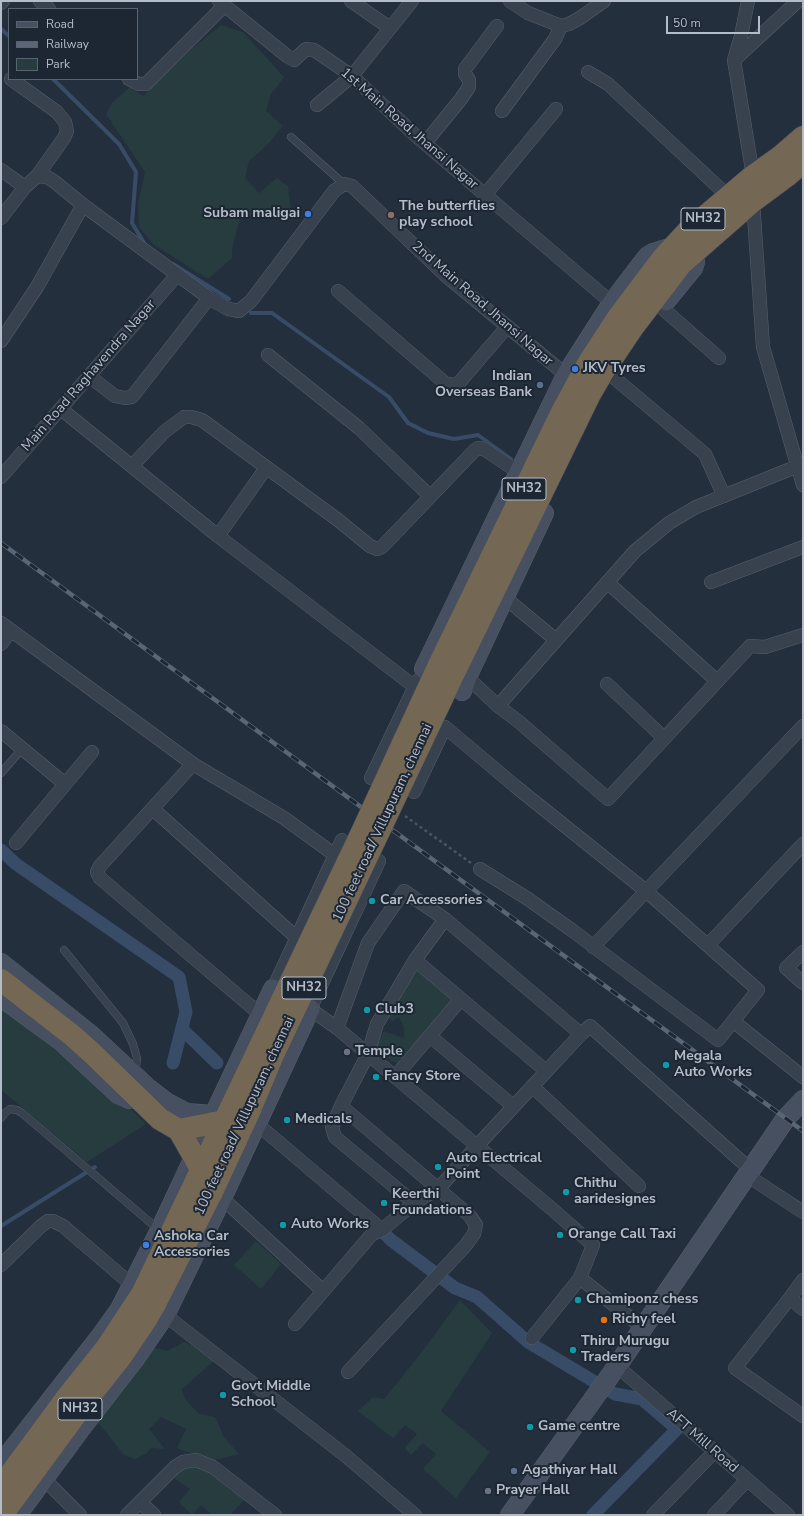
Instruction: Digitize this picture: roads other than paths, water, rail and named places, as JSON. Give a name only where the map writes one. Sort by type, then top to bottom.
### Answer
[{"type":"highway","name":"100 feet road/ Villupuram, chennai","points":[[1,1487],[68,1396],[107,1347],[150,1297],[212,1192],[250,1110],[273,1055],[449,676],[577,384],[589,362],[620,316],[672,247],[688,231],[753,176],[780,157],[803,137]]},
{"type":"highway","name":"100 feet road/ Villupuram, chennai","points":[[2,1515],[82,1406],[120,1358],[144,1323],[150,1297],[201,1169],[218,1118],[356,844],[449,676],[590,394],[604,370],[633,327],[681,264],[753,201],[803,162]]},
{"type":"highway","points":[[1,980],[74,1036],[160,1119],[179,1130],[201,1169]]},
{"type":"highway","points":[[179,1130],[218,1118]]},
{"type":"street","points":[[40,1],[48,8]]},
{"type":"street","points":[[351,1],[390,28]]},
{"type":"street","points":[[317,105],[352,76],[412,1]]},
{"type":"street","points":[[510,1],[528,13],[561,26],[569,24],[580,18],[604,1]]},
{"type":"street","points":[[748,1],[741,36],[734,60],[753,176]]},
{"type":"street","points":[[734,60],[798,1]]},
{"type":"street","points":[[131,80],[139,84],[146,84],[222,3]]},
{"type":"street","name":"1st Main Road, Jhansi Nagar","points":[[222,3],[287,56],[294,60],[306,49],[314,50],[352,76],[425,143],[612,303]]},
{"type":"street","points":[[425,143],[465,93],[469,80],[465,74],[465,69],[497,26]]},
{"type":"street","points":[[502,111],[555,40],[561,26]]},
{"type":"street","points":[[588,72],[608,84],[729,197]]},
{"type":"street","points":[[1,218],[25,187],[37,176],[64,138],[67,130],[65,122],[57,112],[13,80]]},
{"type":"street","points":[[485,195],[556,109]]},
{"type":"street","points":[[1,170],[25,187]]},
{"type":"street","points":[[37,176],[47,178],[55,182],[83,205],[209,298],[228,309],[239,311],[251,301],[334,191],[344,184]]},
{"type":"street","name":"2nd Main Road, Jhansi Nagar","points":[[344,184],[352,186],[445,275],[566,375]]},
{"type":"street","points":[[753,201],[763,346],[803,485]]},
{"type":"street","points":[[1,341],[37,287],[83,205]]},
{"type":"street","points":[[449,676],[518,472],[566,375],[612,303],[648,256],[672,247]]},
{"type":"street","points":[[371,778],[415,687],[449,676],[504,597],[598,400],[640,334],[692,268],[695,262],[693,253]]},
{"type":"street","name":"Main Road Raghavendra Nagar","points":[[1,477],[177,275]]},
{"type":"street","points":[[338,291],[445,383],[451,385],[458,384],[507,327]]},
{"type":"street","points":[[89,376],[115,396],[125,398],[132,396],[209,298]]},
{"type":"street","points":[[661,307],[719,358]]},
{"type":"street","points":[[268,355],[359,428],[430,496]]},
{"type":"street","points":[[612,376],[705,454],[724,496]]},
{"type":"street","points":[[61,408],[218,536],[415,687]]},
{"type":"street","points":[[132,466],[164,432],[184,417],[202,420],[376,549],[382,547],[478,448],[484,449],[518,472]]},
{"type":"street","points":[[498,706],[635,551],[669,523],[696,507],[798,466]]},
{"type":"street","points":[[218,536],[266,468]]},
{"type":"street","points":[[711,582],[803,547]]},
{"type":"street","points":[[607,582],[717,682]]},
{"type":"street","points":[[504,597],[556,640]]},
{"type":"street","points":[[1,644],[6,627],[193,764],[284,818],[335,855]]},
{"type":"street","points":[[449,676],[498,706],[518,721],[608,799],[750,646],[764,647],[803,635]]},
{"type":"street","points":[[606,684],[664,738]]},
{"type":"street","points":[[593,947],[803,726]]},
{"type":"street","points":[[414,792],[445,727],[515,786],[646,891],[758,990],[718,1040],[573,931],[528,899],[480,869]]},
{"type":"street","points":[[1,732],[65,784]]},
{"type":"street","points":[[16,843],[92,752]]},
{"type":"street","points":[[193,764],[100,866],[97,872],[100,878],[261,1015]]},
{"type":"street","points":[[153,808],[297,938]]},
{"type":"street","points":[[17,1515],[137,1355],[150,1297],[160,1230],[218,1118],[261,1015],[342,840]]},
{"type":"street","points":[[708,945],[803,844]]},
{"type":"street","points":[[1,1464],[100,1337],[120,1308],[150,1297],[222,1198],[379,861]]},
{"type":"street","points":[[337,1028],[368,943],[404,891],[445,919],[581,1034]]},
{"type":"street","points":[[414,1203],[336,1137],[332,1127],[341,1106],[368,1054],[377,1024],[415,960],[445,919]]},
{"type":"street","points":[[803,952],[786,968],[803,983]]},
{"type":"street","points":[[415,960],[546,1071]]},
{"type":"street","points":[[1,963],[86,1031],[149,1089],[166,1102],[187,1113],[218,1118]]},
{"type":"street","points":[[273,989],[310,1010],[337,1028],[593,1245],[580,1278],[532,1338]]},
{"type":"street","points":[[1,996],[61,1041],[118,1094],[129,1099],[141,1096],[149,1089]]},
{"type":"street","points":[[395,1077],[461,999]]},
{"type":"street","points":[[733,1022],[803,1077]]},
{"type":"street","points":[[295,1324],[372,1234],[382,1230],[414,1203],[438,1189],[513,1106],[590,1026],[750,1173],[803,1212]]},
{"type":"street","points":[[430,1036],[513,1106]]},
{"type":"street","points":[[532,1086],[639,1186]]},
{"type":"street","points":[[510,1515],[615,1369],[750,1173],[786,1118],[803,1100]]},
{"type":"street","points":[[341,1106],[470,1216],[476,1225],[474,1234],[457,1255],[348,1372]]},
{"type":"street","points":[[256,1123],[382,1230]]},
{"type":"street","points":[[222,1198],[323,1291]]},
{"type":"street","points":[[1,1265],[48,1221],[53,1220],[63,1226],[415,1515]]},
{"type":"street","points":[[580,1278],[643,1328]]},
{"type":"street","points":[[803,1280],[735,1368],[803,1416]]},
{"type":"street","points":[[790,1298],[803,1309]]},
{"type":"street","name":"AFT Mill Road","points":[[615,1369],[715,1451],[788,1515]]},
{"type":"street","points":[[653,1515],[715,1451]]},
{"type":"street","points":[[127,1515],[174,1467],[184,1462],[196,1460],[213,1467],[275,1515]]},
{"type":"street","points":[[44,1478],[80,1515]]},
{"type":"street","points":[[714,1515],[747,1480]]},
{"type":"street","points":[[140,1502],[154,1515]]},
{"type":"lane","name":"2nd Main Road, Jhansi Nagar","points":[[291,137],[344,184]]},
{"type":"lane","points":[[1,773],[22,749]]},
{"type":"lane","points":[[64,950],[122,1023],[133,1044],[137,1058],[136,1067],[133,1073]]},
{"type":"lane","points":[[1,1118],[10,1109],[17,1110],[86,1166],[160,1230]]},
{"type":"waterway","points":[[1,29],[8,35]]},
{"type":"waterway","points":[[54,80],[119,144],[136,172],[132,223],[146,246]]},
{"type":"waterway","points":[[173,264],[229,299]]},
{"type":"waterway","points":[[251,313],[272,313],[389,397],[408,423],[428,433],[454,439],[478,435],[511,459]]},
{"type":"waterway","points":[[1,850],[16,864],[179,977],[186,1012],[173,1063]]},
{"type":"waterway","points":[[182,1029],[217,1063]]},
{"type":"waterway","points":[[1,1226],[95,1167]]},
{"type":"waterway","points":[[373,1222],[391,1240],[455,1288],[477,1297],[528,1342],[615,1394],[642,1399],[677,1429],[593,1515]]},
{"type":"railway","points":[[1,543],[803,1131]]},
{"type":"place","name":"Subam maligai","points":[[308,214]]},
{"type":"place","name":"The butterflies play school","points":[[391,215]]},
{"type":"place","name":"JKV Tyres","points":[[575,369]]},
{"type":"place","name":"Indian Overseas Bank","points":[[540,385]]},
{"type":"place","name":"Car Accessories","points":[[372,901]]},
{"type":"place","name":"Club3","points":[[367,1010]]},
{"type":"place","name":"Temple","points":[[347,1052]]},
{"type":"place","name":"Megala Auto Works","points":[[666,1065]]},
{"type":"place","name":"Fancy Store","points":[[376,1077]]},
{"type":"place","name":"Medicals","points":[[287,1120]]},
{"type":"place","name":"Auto Electrical Point","points":[[438,1167]]},
{"type":"place","name":"Chithu aaridesignes","points":[[566,1192]]},
{"type":"place","name":"Keerthi Foundations","points":[[384,1203]]},
{"type":"place","name":"Auto Works","points":[[283,1225]]},
{"type":"place","name":"Orange Call Taxi","points":[[560,1235]]},
{"type":"place","name":"Ashoka Car Accessories","points":[[146,1245]]},
{"type":"place","name":"Chamiponz chess","points":[[578,1300]]},
{"type":"place","name":"Richy feel","points":[[604,1320]]},
{"type":"place","name":"Thiru Murugu Traders","points":[[573,1350]]},
{"type":"place","name":"Govt Middle School","points":[[223,1395]]},
{"type":"place","name":"Game centre","points":[[530,1427]]},
{"type":"place","name":"Agathiyar Hall","points":[[514,1471]]},
{"type":"place","name":"Prayer Hall","points":[[488,1491]]}]
